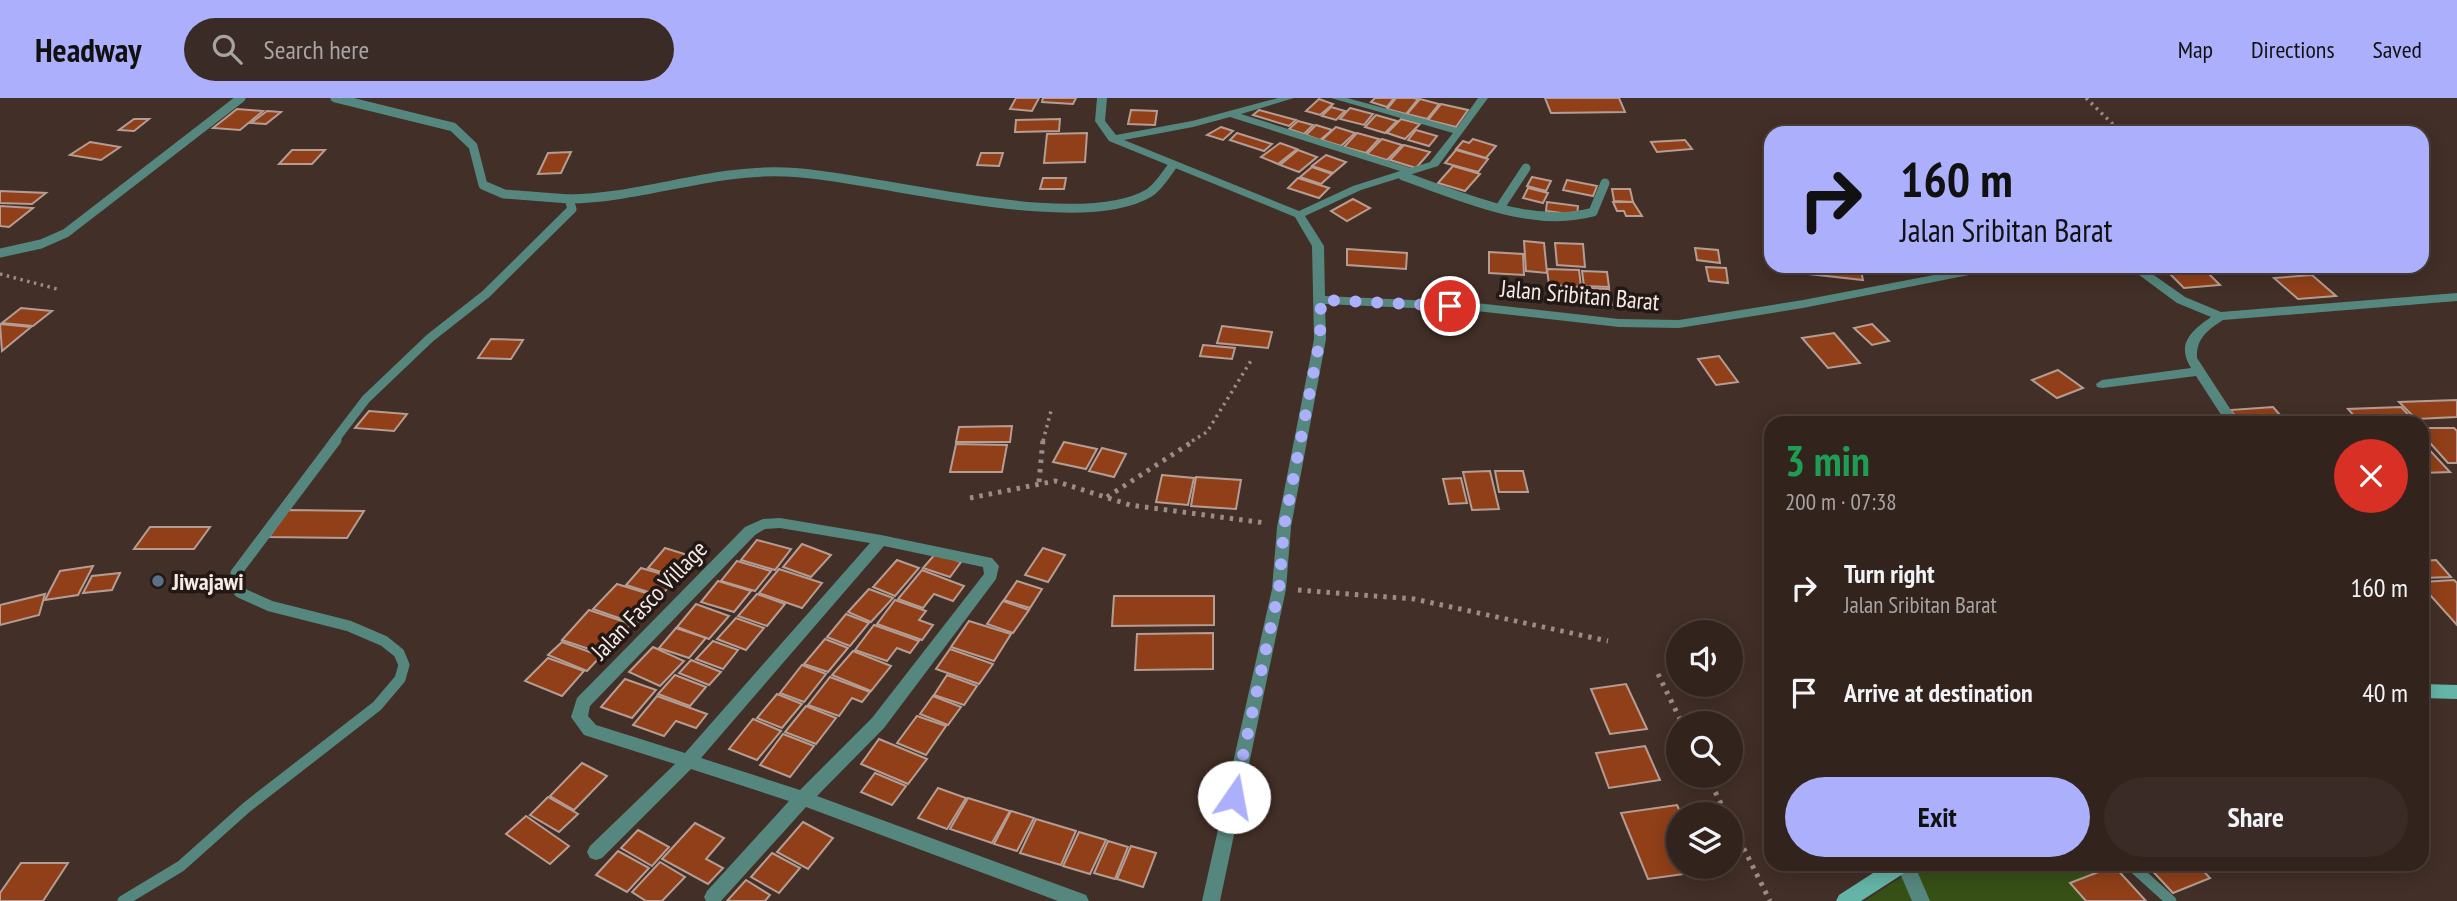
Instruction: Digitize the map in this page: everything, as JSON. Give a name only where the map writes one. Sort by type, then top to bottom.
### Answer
[{"type":"main road","points":[[2429,691],[2457,692]]},
{"type":"main road","points":[[1845,901],[1893,871]]},
{"type":"street","points":[[1102,98],[1100,121],[1113,139],[1299,215],[1318,246],[1320,339],[1284,527],[1279,589],[1211,901]]},
{"type":"street","points":[[1113,139],[1230,114],[1289,98]]},
{"type":"street","points":[[1336,98],[1460,132]]},
{"type":"street","points":[[1299,215],[1357,188],[1434,164],[1483,98]]},
{"type":"street","points":[[1230,114],[1408,174]]},
{"type":"street","name":"Jalan Sribitan Barat","points":[[1321,300],[1476,307],[1619,323],[1679,324],[1803,304],[1963,273]]},
{"type":"street","points":[[2143,273],[2181,300],[2220,316],[2457,297]]},
{"type":"street","points":[[2220,316],[2196,334],[2190,350],[2229,416]]},
{"type":"street","points":[[2102,384],[2200,371]]},
{"type":"street","name":"Jalan Fasco Village","points":[[713,897],[803,798],[878,723],[991,575],[992,566],[987,562],[780,523],[763,524],[750,531],[583,703],[579,717],[590,730],[803,798],[1080,901]]},
{"type":"street","points":[[596,852],[688,762],[881,540]]},
{"type":"street","points":[[1907,871],[1922,901]]},
{"type":"lane","points":[[0,253],[41,244],[66,233],[241,98]]},
{"type":"lane","points":[[335,98],[436,122],[465,134],[478,155],[483,185],[504,194],[569,199],[601,198],[744,175],[786,172],[886,183],[1006,203],[1102,209],[1148,194],[1172,165]]},
{"type":"lane","points":[[1501,206],[1526,168]]},
{"type":"lane","points":[[1408,174],[1522,214],[1585,216],[1597,206],[1605,183]]},
{"type":"lane","points":[[123,901],[181,866],[247,807],[377,706],[400,679],[404,665],[399,653],[384,641],[349,626],[271,606],[239,592],[236,573],[366,399],[564,219],[572,209],[569,199]]},
{"type":"lane","points":[[2138,871],[2171,901]]},
{"type":"path","points":[[2086,98],[2115,126]]},
{"type":"path","points":[[0,274],[61,290]]},
{"type":"path","points":[[1107,498],[1207,432],[1220,405],[1251,359]]},
{"type":"path","points":[[1039,482],[1040,452],[1051,411]]},
{"type":"path","points":[[970,498],[1039,482],[1063,482],[1107,498],[1163,510],[1248,519],[1284,527]]},
{"type":"path","points":[[1279,589],[1414,599],[1608,642]]},
{"type":"path","points":[[1658,674],[1676,711]]},
{"type":"path","points":[[1743,847],[1770,901]]},
{"type":"green space","points":[[1910,871],[2096,871],[2113,901],[1865,901]]},
{"type":"building","points":[[1016,98],[1039,98],[1032,111],[1010,109]]},
{"type":"building","points":[[1043,98],[1076,98],[1073,104],[1042,102]]},
{"type":"building","points":[[1375,98],[1394,98],[1387,107],[1371,102]]},
{"type":"building","points":[[1396,98],[1418,99],[1406,114],[1387,109]]},
{"type":"building","points":[[1545,98],[1619,98],[1625,112],[1551,113]]},
{"type":"building","points":[[1319,99],[1333,104],[1320,115],[1306,111]]},
{"type":"building","points":[[1420,99],[1439,104],[1427,119],[1407,114]]},
{"type":"building","points":[[1441,104],[1468,110],[1456,127],[1428,120]]},
{"type":"building","points":[[1331,107],[1345,111],[1336,120],[1322,116]]},
{"type":"building","points":[[1350,108],[1373,114],[1364,125],[1340,119]]},
{"type":"building","points":[[237,109],[263,111],[240,130],[213,128]]},
{"type":"building","points":[[1131,110],[1157,111],[1155,125],[1128,124]]},
{"type":"building","points":[[1259,110],[1296,120],[1289,126],[1253,115]]},
{"type":"building","points":[[267,111],[281,112],[266,124],[251,123]]},
{"type":"building","points":[[1376,115],[1397,121],[1385,133],[1365,127]]},
{"type":"building","points":[[134,119],[149,119],[134,131],[119,130]]},
{"type":"building","points":[[1060,119],[1059,131],[1015,132],[1016,120]]},
{"type":"building","points":[[1401,119],[1420,124],[1405,139],[1387,133]]},
{"type":"building","points":[[1298,121],[1313,125],[1304,134],[1289,129]]},
{"type":"building","points":[[1316,125],[1332,130],[1320,140],[1306,135]]},
{"type":"building","points":[[1221,127],[1233,131],[1223,140],[1207,135]]},
{"type":"building","points":[[1336,127],[1355,133],[1341,146],[1322,140]]},
{"type":"building","points":[[1416,130],[1437,136],[1429,146],[1408,140]]},
{"type":"building","points":[[1087,133],[1085,162],[1044,163],[1047,134]]},
{"type":"building","points":[[1237,133],[1272,144],[1264,151],[1230,140]]},
{"type":"building","points":[[1357,133],[1379,139],[1366,153],[1344,147]]},
{"type":"building","points":[[1382,139],[1402,145],[1387,160],[1367,154]]},
{"type":"building","points":[[1473,139],[1496,146],[1486,158],[1456,149],[1463,141],[1469,143]]},
{"type":"building","points":[[1685,140],[1692,149],[1657,152],[1651,142]]},
{"type":"building","points":[[90,142],[120,147],[101,160],[70,155]]},
{"type":"building","points":[[1280,143],[1297,149],[1278,164],[1261,157]]},
{"type":"building","points":[[1404,145],[1430,152],[1416,168],[1390,160]]},
{"type":"building","points":[[292,150],[325,150],[312,164],[279,164]]},
{"type":"building","points":[[1298,150],[1317,157],[1299,172],[1280,165]]},
{"type":"building","points":[[1456,150],[1488,159],[1478,172],[1445,163]]},
{"type":"building","points":[[571,152],[561,173],[538,174],[548,153]]},
{"type":"building","points":[[981,153],[1003,153],[999,166],[977,165]]},
{"type":"building","points":[[1326,155],[1346,162],[1333,173],[1312,166]]},
{"type":"building","points":[[1453,166],[1480,174],[1465,191],[1438,183]]},
{"type":"building","points":[[1312,167],[1332,174],[1321,184],[1300,177]]},
{"type":"building","points":[[1532,177],[1551,181],[1546,191],[1527,186]]},
{"type":"building","points":[[1043,178],[1066,178],[1064,189],[1040,189]]},
{"type":"building","points":[[1298,178],[1329,188],[1319,198],[1288,188]]},
{"type":"building","points":[[1567,180],[1597,186],[1593,196],[1563,190]]},
{"type":"building","points":[[1528,188],[1548,193],[1543,203],[1523,198]]},
{"type":"building","points":[[1612,189],[1630,189],[1633,202],[1614,201]]},
{"type":"building","points":[[0,191],[46,193],[32,204],[0,203]]},
{"type":"building","points":[[1353,199],[1370,208],[1347,221],[1331,211]]},
{"type":"building","points":[[1547,202],[1578,206],[1577,215],[1546,211]]},
{"type":"building","points":[[1613,202],[1633,202],[1642,216],[1626,216],[1624,211],[1617,211]]},
{"type":"building","points":[[0,206],[33,208],[9,227],[0,226]]},
{"type":"building","points":[[1524,241],[1544,243],[1547,273],[1526,271]]},
{"type":"building","points":[[1555,243],[1583,244],[1585,267],[1557,265]]},
{"type":"building","points":[[1695,248],[1718,250],[1720,263],[1697,260]]},
{"type":"building","points":[[1347,249],[1407,253],[1406,269],[1347,265]]},
{"type":"building","points":[[1489,252],[1523,254],[1524,275],[1489,273]]},
{"type":"building","points":[[1706,267],[1726,268],[1728,283],[1709,281]]},
{"type":"building","points":[[1547,269],[1579,270],[1581,287],[1549,285]]},
{"type":"building","points":[[1582,271],[1607,272],[1609,287],[1584,286]]},
{"type":"building","points":[[1862,273],[1863,280],[1809,274]]},
{"type":"building","points":[[2169,273],[2208,273],[2220,285],[2184,288]]},
{"type":"building","points":[[2312,275],[2336,296],[2298,299],[2274,278]]},
{"type":"building","points":[[1551,286],[1609,289],[1612,305],[1553,302]]},
{"type":"building","points":[[21,308],[52,311],[33,326],[2,323]]},
{"type":"building","points":[[0,324],[31,327],[2,351]]},
{"type":"building","points":[[1872,324],[1889,341],[1872,345],[1854,328]]},
{"type":"building","points":[[1222,326],[1272,332],[1268,348],[1217,343]]},
{"type":"building","points":[[1834,333],[1860,363],[1828,368],[1802,338]]},
{"type":"building","points":[[491,339],[523,340],[511,359],[478,358]]},
{"type":"building","points":[[1203,345],[1235,348],[1232,359],[1200,356]]},
{"type":"building","points":[[1719,356],[1738,382],[1716,385],[1698,359]]},
{"type":"building","points":[[2058,370],[2083,388],[2057,398],[2032,380]]},
{"type":"building","points":[[2457,400],[2457,417],[2413,416],[2399,402]]},
{"type":"building","points":[[2273,407],[2281,416],[2235,416],[2230,410]]},
{"type":"building","points":[[2401,407],[2409,416],[2354,416],[2348,409]]},
{"type":"building","points":[[369,411],[407,414],[394,431],[355,428]]},
{"type":"building","points":[[1012,426],[1010,442],[956,442],[959,427]]},
{"type":"building","points":[[2429,428],[2454,428],[2457,431],[2457,463],[2448,463],[2429,442]]},
{"type":"building","points":[[1064,442],[1097,449],[1086,469],[1053,462]]},
{"type":"building","points":[[956,444],[1007,445],[1002,472],[950,472]]},
{"type":"building","points":[[1102,448],[1126,454],[1114,477],[1089,471]]},
{"type":"building","points":[[2429,449],[2450,472],[2429,473]]},
{"type":"building","points":[[1490,471],[1499,509],[1472,510],[1463,472]]},
{"type":"building","points":[[1495,471],[1523,471],[1528,492],[1499,492]]},
{"type":"building","points":[[1162,475],[1194,478],[1188,505],[1156,502]]},
{"type":"building","points":[[1196,477],[1241,480],[1236,509],[1191,506]]},
{"type":"building","points":[[1461,478],[1467,503],[1449,504],[1443,479]]},
{"type":"building","points":[[288,510],[364,511],[347,538],[269,537]]},
{"type":"building","points":[[150,527],[210,527],[194,549],[134,549]]},
{"type":"building","points":[[757,540],[791,549],[775,570],[741,560]]},
{"type":"building","points":[[802,544],[831,555],[811,577],[783,567]]},
{"type":"building","points":[[665,548],[694,557],[677,577],[648,568]]},
{"type":"building","points":[[1043,548],[1065,555],[1048,582],[1025,575]]},
{"type":"building","points":[[936,553],[961,562],[950,577],[923,568]]},
{"type":"building","points":[[897,560],[919,568],[895,596],[873,587]]},
{"type":"building","points":[[2429,560],[2436,560],[2451,577],[2429,578]]},
{"type":"building","points":[[737,561],[771,571],[755,591],[721,581]]},
{"type":"building","points":[[93,566],[78,595],[45,600],[60,571]]},
{"type":"building","points":[[641,568],[676,578],[661,596],[626,585]]},
{"type":"building","points":[[779,569],[822,583],[802,608],[759,593]]},
{"type":"building","points":[[922,570],[964,586],[953,601],[934,594],[923,608],[898,599]]},
{"type":"building","points":[[120,573],[112,590],[83,593],[92,576]]},
{"type":"building","points":[[2454,580],[2457,583],[2457,625],[2429,594],[2429,582]]},
{"type":"building","points":[[718,581],[751,591],[734,612],[701,602]]},
{"type":"building","points":[[1017,581],[1042,589],[1030,608],[1004,600]]},
{"type":"building","points":[[617,584],[659,597],[636,624],[593,609]]},
{"type":"building","points":[[869,589],[893,598],[871,622],[848,612]]},
{"type":"building","points":[[45,594],[39,615],[0,625],[0,605]]},
{"type":"building","points":[[757,594],[785,604],[767,626],[738,616]]},
{"type":"building","points":[[1114,596],[1214,596],[1214,625],[1112,626]]},
{"type":"building","points":[[895,600],[926,611],[919,620],[933,625],[922,640],[877,624]]},
{"type":"building","points":[[1003,601],[1029,610],[1013,633],[987,624]]},
{"type":"building","points":[[696,604],[729,616],[709,639],[677,627]]},
{"type":"building","points":[[589,610],[631,624],[616,641],[607,638],[595,651],[562,640]]},
{"type":"building","points":[[846,614],[869,623],[850,646],[827,637]]},
{"type":"building","points":[[736,618],[764,628],[746,650],[717,639]]},
{"type":"building","points":[[969,621],[1011,634],[994,661],[951,647]]},
{"type":"building","points":[[874,625],[919,641],[910,653],[897,648],[887,661],[855,650]]},
{"type":"building","points":[[676,628],[706,638],[689,658],[659,648]]},
{"type":"building","points":[[1213,633],[1213,669],[1135,670],[1137,634]]},
{"type":"building","points":[[825,639],[848,648],[828,672],[804,664]]},
{"type":"building","points":[[713,641],[738,650],[723,669],[696,659]]},
{"type":"building","points":[[562,642],[601,656],[587,671],[548,655]]},
{"type":"building","points":[[653,647],[684,661],[660,686],[629,672]]},
{"type":"building","points":[[950,649],[993,664],[979,684],[936,669]]},
{"type":"building","points":[[853,651],[891,666],[871,691],[832,675]]},
{"type":"building","points":[[548,658],[584,671],[562,696],[525,681]]},
{"type":"building","points":[[691,660],[721,672],[709,685],[679,673]]},
{"type":"building","points":[[802,665],[826,674],[804,702],[780,693]]},
{"type":"building","points":[[675,675],[706,687],[690,706],[658,694]]},
{"type":"building","points":[[947,675],[977,686],[964,705],[934,695]]},
{"type":"building","points":[[830,677],[870,692],[862,702],[852,698],[839,716],[808,705]]},
{"type":"building","points":[[625,679],[656,690],[632,718],[601,707]]},
{"type":"building","points":[[1626,684],[1647,729],[1610,734],[1591,689]]},
{"type":"building","points":[[777,694],[802,704],[782,728],[757,718]]},
{"type":"building","points":[[657,696],[707,714],[696,728],[676,721],[664,736],[633,725]]},
{"type":"building","points":[[933,696],[961,707],[948,725],[920,714]]},
{"type":"building","points":[[806,706],[836,718],[816,744],[785,732]]},
{"type":"building","points":[[917,716],[946,726],[926,755],[897,743]]},
{"type":"building","points":[[753,719],[781,731],[757,760],[729,749]]},
{"type":"building","points":[[783,734],[814,746],[790,777],[760,765]]},
{"type":"building","points":[[879,739],[927,759],[908,784],[861,764]]},
{"type":"building","points":[[1645,746],[1660,780],[1609,788],[1596,753]]},
{"type":"building","points":[[582,763],[607,776],[574,810],[550,796]]},
{"type":"building","points":[[875,773],[906,786],[892,805],[861,792]]},
{"type":"building","points":[[938,788],[966,798],[947,829],[918,818]]},
{"type":"building","points":[[548,797],[578,814],[559,832],[530,815]]},
{"type":"building","points":[[968,798],[1010,811],[992,843],[950,829]]},
{"type":"building","points":[[1666,807],[1666,877],[1648,879],[1621,813]]},
{"type":"building","points":[[1011,811],[1034,818],[1017,851],[994,844]]},
{"type":"building","points":[[526,816],[569,846],[550,864],[506,834]]},
{"type":"building","points":[[1036,819],[1076,831],[1061,865],[1020,853]]},
{"type":"building","points":[[803,822],[833,838],[808,869],[777,852]]},
{"type":"building","points":[[695,823],[724,838],[706,859],[723,868],[708,884],[662,859]]},
{"type":"building","points":[[638,830],[669,847],[652,866],[621,848]]},
{"type":"building","points":[[1079,832],[1106,840],[1090,874],[1063,866]]},
{"type":"building","points":[[1108,841],[1128,847],[1115,879],[1094,873]]},
{"type":"building","points":[[1131,846],[1156,853],[1143,887],[1117,879]]},
{"type":"building","points":[[618,851],[649,868],[627,892],[596,875]]},
{"type":"building","points":[[772,853],[800,868],[779,893],[751,877]]},
{"type":"building","points":[[660,862],[685,877],[662,901],[646,901],[632,892]]},
{"type":"building","points":[[21,863],[68,863],[43,901],[0,901],[0,893]]},
{"type":"building","points":[[2101,871],[2119,871],[2146,901],[2086,901],[2070,883]]},
{"type":"building","points":[[2153,871],[2204,871],[2210,878],[2173,893]]},
{"type":"building","points":[[746,880],[770,895],[765,901],[727,901]]},
{"type":"place","name":"Jiwajawi","points":[[158,581]]},
{"type":"route","points":[[1234,797],[1279,589],[1284,527],[1320,339],[1321,300],[1450,306]]}]
